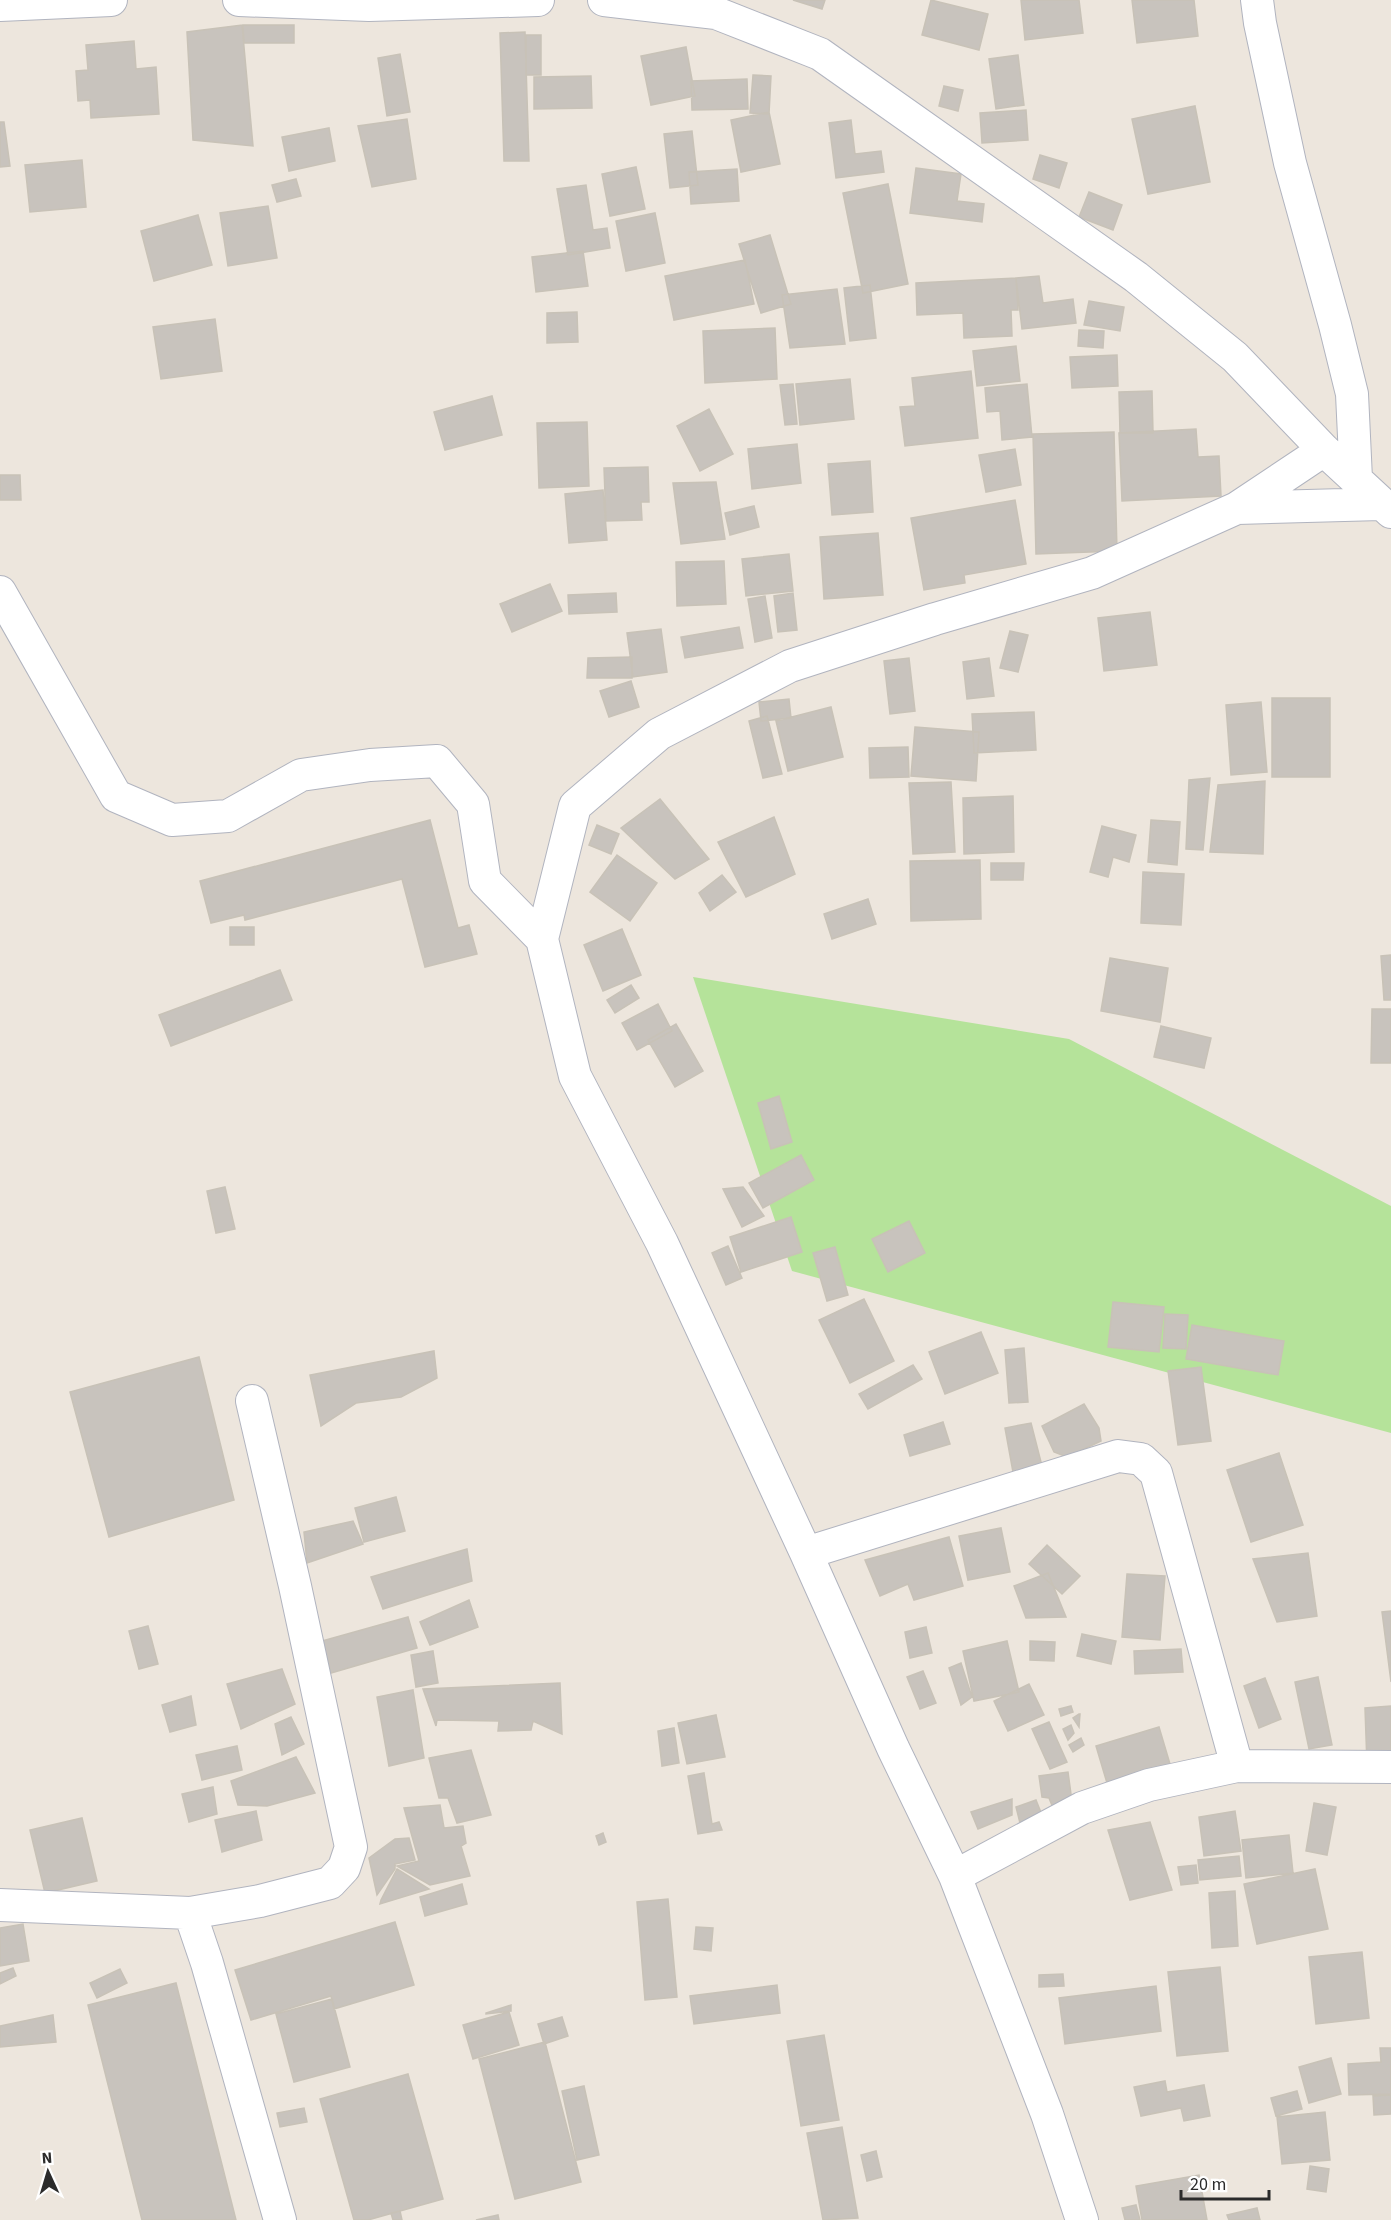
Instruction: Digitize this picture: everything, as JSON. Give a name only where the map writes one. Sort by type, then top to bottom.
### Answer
[{"type":"street","points":[[0,5],[111,0]]},
{"type":"street","points":[[239,0],[369,5],[538,0]]},
{"type":"street","points":[[604,0],[716,13],[820,54],[1136,277],[1235,357],[1324,450],[1386,508]]},
{"type":"street","points":[[1257,0],[1290,163],[1352,394],[1356,479]]},
{"type":"street","points":[[1082,2220],[1047,2114],[955,1876],[893,1748],[806,1553],[662,1243],[575,1076],[542,939],[575,806],[659,734],[790,666],[934,619],[1092,573],[1237,508],[1324,450]]},
{"type":"street","points":[[1237,508],[1386,508]]},
{"type":"street","points":[[0,592],[116,796],[172,820],[228,816],[301,775],[370,765],[437,761],[473,804],[485,881],[542,939]]},
{"type":"street","points":[[0,1905],[190,1913],[260,1900],[330,1883],[344,1868],[351,1847],[295,1586],[252,1401]]},
{"type":"street","points":[[806,1553],[1118,1456],[1141,1459],[1156,1473],[1237,1766]]},
{"type":"street","points":[[955,1876],[1082,1808],[1149,1785],[1237,1766],[1391,1767]]},
{"type":"street","points":[[190,1913],[207,1963],[280,2220]]},
{"type":"green space","points":[[693,977],[1069,1039],[1391,1206],[1391,1433],[792,1271]]},
{"type":"building","points":[[793,0],[825,0],[822,9]]},
{"type":"building","points":[[931,0],[988,14],[979,50],[922,35]]},
{"type":"building","points":[[1021,0],[1079,0],[1083,33],[1025,40]]},
{"type":"building","points":[[1132,0],[1194,0],[1198,36],[1137,43]]},
{"type":"building","points":[[242,25],[253,146],[193,140],[187,32]]},
{"type":"building","points":[[243,25],[294,25],[294,43],[244,43]]},
{"type":"building","points":[[525,32],[529,161],[504,161],[500,33]]},
{"type":"building","points":[[526,35],[541,35],[541,75],[526,75]]},
{"type":"building","points":[[134,41],[136,69],[156,67],[159,114],[91,118],[90,100],[78,101],[76,71],[88,70],[86,45]]},
{"type":"building","points":[[686,47],[695,96],[651,105],[641,56]]},
{"type":"building","points":[[400,54],[410,112],[387,116],[378,58]]},
{"type":"building","points":[[1018,55],[1024,105],[996,109],[989,59]]},
{"type":"building","points":[[753,75],[771,76],[769,114],[750,113]]},
{"type":"building","points":[[591,76],[592,108],[534,109],[534,77]]},
{"type":"building","points":[[747,79],[748,109],[692,110],[691,81]]},
{"type":"building","points":[[944,86],[963,90],[958,111],[939,106]]},
{"type":"building","points":[[1195,106],[1210,182],[1148,194],[1132,119]]},
{"type":"building","points":[[1026,110],[1028,140],[982,143],[980,113]]},
{"type":"building","points":[[769,112],[780,164],[741,172],[731,120]]},
{"type":"building","points":[[407,119],[416,179],[372,187],[358,126]]},
{"type":"building","points":[[851,120],[855,154],[881,151],[884,172],[836,178],[829,123]]},
{"type":"building","points":[[0,122],[4,122],[10,166],[0,167]]},
{"type":"building","points":[[329,128],[335,161],[289,171],[282,137]]},
{"type":"building","points":[[692,131],[698,185],[670,188],[664,134]]},
{"type":"building","points":[[1040,155],[1067,163],[1059,188],[1033,179]]},
{"type":"building","points":[[82,160],[86,207],[30,212],[25,165]]},
{"type":"building","points":[[636,167],[645,209],[610,216],[602,174]]},
{"type":"building","points":[[916,168],[961,174],[957,201],[984,204],[982,222],[910,213]]},
{"type":"building","points":[[737,169],[739,201],[691,204],[689,172]]},
{"type":"building","points":[[296,179],[301,196],[277,202],[272,185]]},
{"type":"building","points":[[888,184],[908,284],[863,293],[843,193]]},
{"type":"building","points":[[586,185],[593,230],[607,228],[610,248],[568,255],[557,189]]},
{"type":"building","points":[[1089,192],[1122,205],[1113,230],[1079,217]]},
{"type":"building","points":[[268,206],[277,258],[228,266],[220,213]]},
{"type":"building","points":[[655,213],[665,263],[626,271],[616,221]]},
{"type":"building","points":[[198,215],[212,265],[154,281],[141,231]]},
{"type":"building","points":[[770,235],[791,304],[761,313],[739,244]]},
{"type":"building","points":[[583,251],[588,286],[536,292],[532,257]]},
{"type":"building","points":[[745,260],[754,304],[674,320],[665,276]]},
{"type":"building","points":[[1039,276],[1043,303],[1073,299],[1076,323],[1022,329],[1016,278]]},
{"type":"building","points":[[1016,278],[1018,310],[1011,310],[1012,336],[964,338],[963,313],[917,315],[916,283]]},
{"type":"building","points":[[870,285],[876,338],[850,341],[844,288]]},
{"type":"building","points":[[837,289],[845,344],[790,348],[782,295]]},
{"type":"building","points":[[1089,301],[1124,307],[1120,331],[1084,325]]},
{"type":"building","points":[[577,312],[578,342],[547,343],[547,313]]},
{"type":"building","points":[[215,319],[222,371],[161,379],[153,327]]},
{"type":"building","points":[[775,328],[777,379],[705,383],[703,331]]},
{"type":"building","points":[[1079,330],[1104,331],[1103,348],[1078,346]]},
{"type":"building","points":[[1016,346],[1020,381],[977,386],[973,351]]},
{"type":"building","points":[[1117,355],[1118,386],[1072,388],[1070,357]]},
{"type":"building","points":[[971,371],[978,438],[905,446],[900,407],[915,406],[912,378]]},
{"type":"building","points":[[850,379],[854,419],[800,425],[796,384]]},
{"type":"building","points":[[793,384],[797,424],[785,425],[780,385]]},
{"type":"building","points":[[1027,384],[1032,437],[1002,440],[1000,411],[987,412],[985,388]]},
{"type":"building","points":[[1152,391],[1153,433],[1120,433],[1119,392]]},
{"type":"building","points":[[492,396],[502,435],[445,450],[434,412]]},
{"type":"building","points":[[709,409],[733,454],[700,471],[677,426]]},
{"type":"building","points":[[587,422],[589,486],[539,488],[537,423]]},
{"type":"building","points":[[1196,429],[1198,457],[1219,456],[1221,496],[1122,501],[1119,433]]},
{"type":"building","points":[[1114,432],[1117,551],[1036,554],[1033,434]]},
{"type":"building","points":[[797,444],[801,483],[752,489],[748,449]]},
{"type":"building","points":[[1015,449],[1021,485],[986,492],[979,455]]},
{"type":"building","points":[[870,461],[873,512],[832,515],[828,464]]},
{"type":"building","points":[[648,467],[649,502],[641,502],[642,520],[606,521],[604,468]]},
{"type":"building","points":[[0,475],[20,475],[21,500],[0,500]]},
{"type":"building","points":[[716,482],[725,539],[681,544],[673,483]]},
{"type":"building","points":[[603,490],[607,540],[569,543],[565,494]]},
{"type":"building","points":[[1015,500],[1026,564],[964,575],[965,583],[924,590],[911,518]]},
{"type":"building","points":[[754,506],[759,527],[730,535],[725,513]]},
{"type":"building","points":[[878,533],[883,595],[824,599],[820,537]]},
{"type":"building","points":[[789,554],[793,591],[746,596],[742,559]]},
{"type":"building","points":[[724,561],[726,604],[677,606],[676,562]]},
{"type":"building","points":[[550,584],[562,611],[512,632],[500,604]]},
{"type":"building","points":[[616,593],[617,612],[569,614],[568,595]]},
{"type":"building","points":[[793,593],[797,630],[778,632],[774,596]]},
{"type":"building","points":[[765,596],[772,638],[755,642],[748,599]]},
{"type":"building","points":[[1150,612],[1157,665],[1104,671],[1098,618]]},
{"type":"building","points":[[739,627],[743,648],[685,658],[681,637]]},
{"type":"building","points":[[661,629],[667,672],[633,677],[627,633]]},
{"type":"building","points":[[1010,631],[1028,635],[1018,672],[1000,668]]},
{"type":"building","points":[[632,657],[632,678],[587,678],[588,658]]},
{"type":"building","points":[[909,658],[915,711],[890,714],[884,661]]},
{"type":"building","points":[[989,658],[994,696],[967,699],[963,662]]},
{"type":"building","points":[[631,681],[639,707],[609,717],[600,691]]},
{"type":"building","points":[[1272,698],[1330,698],[1330,777],[1272,777]]},
{"type":"building","points":[[789,699],[791,718],[761,721],[759,702]]},
{"type":"building","points":[[1261,702],[1267,772],[1231,775],[1226,705]]},
{"type":"building","points":[[831,707],[843,757],[788,771],[776,721]]},
{"type":"building","points":[[1034,712],[1036,750],[974,753],[972,714]]},
{"type":"building","points":[[767,716],[782,774],[763,778],[749,721]]},
{"type":"building","points":[[915,727],[979,732],[976,781],[911,776]]},
{"type":"building","points":[[908,747],[909,777],[870,778],[869,748]]},
{"type":"building","points":[[1210,778],[1203,850],[1186,849],[1189,780]]},
{"type":"building","points":[[1265,781],[1263,854],[1210,852],[1218,785]]},
{"type":"building","points":[[951,782],[955,852],[913,854],[909,783]]},
{"type":"building","points":[[1013,796],[1014,852],[964,854],[963,798]]},
{"type":"building","points":[[660,799],[709,859],[675,879],[621,828]]},
{"type":"building","points":[[774,817],[795,874],[746,897],[718,842]]},
{"type":"building","points":[[430,820],[458,928],[469,925],[477,954],[425,967],[402,879],[245,920],[244,915],[211,923],[200,881]]},
{"type":"building","points":[[1151,820],[1180,822],[1177,865],[1148,862]]},
{"type":"building","points":[[597,825],[619,834],[611,854],[589,845]]},
{"type":"building","points":[[1102,826],[1136,835],[1129,862],[1113,857],[1108,877],[1090,872]]},
{"type":"building","points":[[617,855],[657,883],[630,921],[590,892]]},
{"type":"building","points":[[980,860],[981,919],[911,921],[910,861]]},
{"type":"building","points":[[991,863],[1024,863],[1023,880],[991,880]]},
{"type":"building","points":[[1143,872],[1184,874],[1181,925],[1141,923]]},
{"type":"building","points":[[722,875],[736,892],[710,911],[699,893]]},
{"type":"building","points":[[868,899],[876,924],[832,939],[824,914]]},
{"type":"building","points":[[230,927],[254,927],[254,945],[230,945]]},
{"type":"building","points":[[622,929],[641,975],[603,991],[584,945]]},
{"type":"building","points":[[1391,955],[1391,1000],[1384,1000],[1381,956]]},
{"type":"building","points":[[1110,958],[1168,968],[1160,1022],[1101,1011]]},
{"type":"building","points":[[280,970],[292,1000],[171,1046],[159,1015]]},
{"type":"building","points":[[631,985],[639,998],[615,1013],[607,1000]]},
{"type":"building","points":[[658,1004],[672,1031],[637,1050],[622,1023]]},
{"type":"building","points":[[1372,1009],[1391,1009],[1391,1063],[1371,1063]]},
{"type":"building","points":[[676,1024],[703,1071],[675,1087],[648,1040]]},
{"type":"building","points":[[1161,1026],[1211,1038],[1204,1068],[1154,1057]]},
{"type":"building","points":[[779,1096],[792,1142],[771,1149],[758,1103]]},
{"type":"building","points":[[801,1155],[814,1180],[763,1208],[749,1183]]},
{"type":"building","points":[[225,1187],[235,1229],[216,1233],[207,1191]]},
{"type":"building","points":[[743,1187],[764,1216],[742,1227],[723,1189]]},
{"type":"building","points":[[791,1217],[802,1252],[741,1272],[730,1237]]},
{"type":"building","points":[[909,1221],[925,1253],[888,1272],[872,1239]]},
{"type":"building","points":[[728,1246],[742,1278],[726,1285],[712,1253]]},
{"type":"building","points":[[835,1247],[848,1295],[827,1301],[813,1253]]},
{"type":"building","points":[[864,1299],[894,1361],[850,1383],[819,1320]]},
{"type":"building","points":[[1113,1302],[1164,1307],[1159,1352],[1108,1347]]},
{"type":"building","points":[[1165,1314],[1188,1315],[1186,1349],[1163,1348]]},
{"type":"building","points":[[1192,1325],[1284,1341],[1278,1375],[1186,1359]]},
{"type":"building","points":[[981,1332],[998,1373],[945,1394],[929,1352]]},
{"type":"building","points":[[1024,1348],[1028,1402],[1009,1403],[1005,1350]]},
{"type":"building","points":[[434,1351],[437,1378],[401,1397],[356,1403],[321,1426],[310,1375]]},
{"type":"building","points":[[199,1357],[234,1500],[109,1537],[70,1392]]},
{"type":"building","points":[[913,1365],[922,1379],[868,1409],[859,1394]]},
{"type":"building","points":[[1201,1367],[1211,1441],[1178,1445],[1168,1371]]},
{"type":"building","points":[[1084,1404],[1099,1428],[1101,1441],[1067,1457],[1054,1452],[1042,1426]]},
{"type":"building","points":[[943,1422],[950,1444],[910,1456],[904,1435]]},
{"type":"building","points":[[1031,1423],[1042,1466],[1013,1472],[1005,1428]]},
{"type":"building","points":[[1279,1453],[1303,1525],[1251,1542],[1227,1470]]},
{"type":"building","points":[[396,1497],[405,1531],[364,1542],[355,1508]]},
{"type":"building","points":[[353,1521],[363,1544],[307,1563],[304,1532]]},
{"type":"building","points":[[1001,1528],[1010,1572],[968,1580],[959,1536]]},
{"type":"building","points":[[949,1537],[963,1586],[914,1600],[908,1584],[880,1596],[865,1560]]},
{"type":"building","points":[[1047,1545],[1080,1576],[1062,1594],[1029,1564]]},
{"type":"building","points":[[467,1549],[472,1581],[383,1609],[371,1577]]},
{"type":"building","points":[[1308,1553],[1317,1616],[1277,1622],[1253,1559]]},
{"type":"building","points":[[1048,1573],[1066,1617],[1026,1618],[1014,1586]]},
{"type":"building","points":[[1127,1574],[1165,1576],[1160,1640],[1122,1637]]},
{"type":"building","points":[[469,1600],[478,1627],[430,1645],[420,1622]]},
{"type":"building","points":[[1391,1611],[1391,1682],[1382,1612]]},
{"type":"building","points":[[408,1617],[417,1648],[331,1673],[322,1641]]},
{"type":"building","points":[[148,1626],[158,1664],[139,1669],[129,1631]]},
{"type":"building","points":[[926,1627],[932,1653],[910,1658],[905,1632]]},
{"type":"building","points":[[1082,1634],[1116,1641],[1111,1664],[1077,1656]]},
{"type":"building","points":[[1007,1641],[1019,1692],[974,1701],[963,1651]]},
{"type":"building","points":[[1030,1641],[1055,1642],[1054,1661],[1030,1660]]},
{"type":"building","points":[[1181,1649],[1183,1672],[1135,1674],[1134,1651]]},
{"type":"building","points":[[433,1651],[438,1683],[416,1687],[411,1655]]},
{"type":"building","points":[[961,1663],[972,1697],[961,1705],[949,1668]]},
{"type":"building","points":[[282,1669],[295,1704],[241,1729],[227,1684]]},
{"type":"building","points":[[923,1671],[936,1703],[920,1709],[907,1677]]},
{"type":"building","points":[[1318,1677],[1332,1745],[1309,1749],[1295,1682]]},
{"type":"building","points":[[1265,1678],[1281,1719],[1259,1728],[1244,1686]]},
{"type":"building","points":[[560,1683],[562,1734],[533,1721],[531,1730],[498,1731],[499,1721],[437,1720],[436,1726],[423,1689]]},
{"type":"building","points":[[1029,1684],[1044,1715],[1008,1731],[994,1701]]},
{"type":"building","points":[[413,1690],[424,1758],[389,1766],[377,1697]]},
{"type":"building","points":[[191,1696],[196,1725],[170,1732],[162,1705]]},
{"type":"building","points":[[1071,1706],[1073,1712],[1061,1716],[1059,1709]]},
{"type":"building","points":[[1391,1706],[1391,1763],[1367,1765],[1365,1708]]},
{"type":"building","points":[[1080,1714],[1079,1727],[1073,1718]]},
{"type":"building","points":[[716,1715],[725,1757],[687,1764],[678,1723]]},
{"type":"building","points":[[291,1717],[304,1744],[282,1755],[275,1724]]},
{"type":"building","points":[[1049,1722],[1067,1762],[1050,1769],[1032,1729]]},
{"type":"building","points":[[1071,1725],[1074,1733],[1068,1740],[1063,1729]]},
{"type":"building","points":[[1159,1727],[1170,1764],[1107,1783],[1096,1746]]},
{"type":"building","points":[[674,1728],[679,1763],[662,1766],[658,1731]]},
{"type":"building","points":[[1081,1738],[1084,1745],[1073,1752],[1069,1745]]},
{"type":"building","points":[[237,1746],[242,1770],[202,1780],[196,1755]]},
{"type":"building","points":[[471,1750],[491,1815],[457,1823],[448,1798],[439,1798],[429,1758]]},
{"type":"building","points":[[296,1757],[315,1793],[267,1806],[238,1805],[231,1781]]},
{"type":"building","points":[[1068,1772],[1073,1809],[1055,1813],[1049,1798],[1042,1797],[1039,1776]]},
{"type":"building","points":[[704,1773],[712,1824],[719,1822],[722,1830],[698,1834],[688,1776]]},
{"type":"building","points":[[213,1787],[217,1814],[189,1822],[182,1794]]},
{"type":"building","points":[[1012,1799],[1012,1815],[978,1829],[971,1812]]},
{"type":"building","points":[[1036,1800],[1042,1815],[1020,1823],[1016,1807]]},
{"type":"building","points":[[1314,1803],[1336,1807],[1327,1855],[1306,1851]]},
{"type":"building","points":[[440,1805],[444,1828],[463,1826],[466,1843],[461,1846],[470,1876],[430,1885],[397,1866],[419,1861],[404,1808]]},
{"type":"building","points":[[256,1811],[262,1840],[222,1852],[215,1820]]},
{"type":"building","points":[[1235,1811],[1241,1851],[1204,1856],[1199,1817]]},
{"type":"building","points":[[82,1818],[97,1881],[45,1893],[30,1830]]},
{"type":"building","points":[[1150,1822],[1172,1890],[1130,1900],[1108,1830]]},
{"type":"building","points":[[603,1833],[606,1842],[599,1845],[596,1836]]},
{"type":"building","points":[[1289,1835],[1293,1873],[1246,1878],[1242,1840]]},
{"type":"building","points":[[409,1838],[415,1860],[395,1864],[395,1869],[377,1895],[369,1858],[395,1839]]},
{"type":"building","points":[[1239,1856],[1241,1876],[1200,1880],[1198,1860]]},
{"type":"building","points":[[1196,1865],[1198,1883],[1181,1885],[1178,1867]]},
{"type":"building","points":[[397,1869],[429,1889],[380,1904],[381,1900]]},
{"type":"building","points":[[1315,1869],[1328,1929],[1257,1944],[1244,1884]]},
{"type":"building","points":[[462,1884],[467,1904],[425,1916],[420,1897]]},
{"type":"building","points":[[1235,1891],[1238,1946],[1212,1948],[1209,1893]]},
{"type":"building","points":[[668,1899],[677,1997],[645,2000],[637,1902]]},
{"type":"building","points":[[395,1922],[414,1985],[334,2009],[331,1996],[251,2020],[235,1970]]},
{"type":"building","points":[[23,1924],[29,1961],[0,1966],[0,1928]]},
{"type":"building","points":[[696,1927],[713,1928],[711,1951],[694,1949]]},
{"type":"building","points":[[1362,1952],[1369,2018],[1316,2024],[1309,1957]]},
{"type":"building","points":[[1220,1967],[1228,2051],[1177,2056],[1168,1972]]},
{"type":"building","points":[[13,1968],[16,1976],[0,1984],[0,1973]]},
{"type":"building","points":[[120,1969],[127,1983],[97,1998],[90,1983]]},
{"type":"building","points":[[1063,1974],[1064,1986],[1039,1987],[1039,1975]]},
{"type":"building","points":[[176,1983],[236,2220],[142,2220],[88,2005]]},
{"type":"building","points":[[777,1985],[780,2013],[694,2024],[690,1996]]},
{"type":"building","points":[[1156,1986],[1161,2031],[1065,2044],[1059,1998]]},
{"type":"building","points":[[332,1999],[350,2067],[294,2082],[276,2014]]},
{"type":"building","points":[[511,2005],[511,2011],[486,2014],[486,2013]]},
{"type":"building","points":[[509,2012],[519,2045],[473,2059],[463,2025]]},
{"type":"building","points":[[53,2015],[56,2042],[0,2047],[0,2026]]},
{"type":"building","points":[[562,2017],[568,2036],[544,2044],[538,2024]]},
{"type":"building","points":[[824,2035],[839,2120],[801,2126],[787,2041]]},
{"type":"building","points":[[545,2042],[581,2182],[515,2199],[479,2059]]},
{"type":"building","points":[[1380,2048],[1391,2048],[1391,2094],[1349,2095],[1348,2064],[1381,2062]]},
{"type":"building","points":[[1331,2058],[1341,2094],[1309,2103],[1299,2067]]},
{"type":"building","points":[[408,2074],[443,2199],[368,2220],[354,2220],[320,2099]]},
{"type":"building","points":[[1165,2081],[1167,2092],[1204,2085],[1210,2116],[1184,2121],[1181,2108],[1141,2116],[1134,2087]]},
{"type":"building","points":[[584,2086],[599,2155],[577,2160],[562,2091]]},
{"type":"building","points":[[1297,2091],[1302,2109],[1276,2116],[1271,2098]]},
{"type":"building","points":[[1391,2095],[1391,2114],[1374,2115],[1373,2096]]},
{"type":"building","points":[[304,2108],[307,2122],[280,2127],[277,2113]]},
{"type":"building","points":[[1325,2112],[1330,2160],[1282,2164],[1277,2117]]},
{"type":"building","points":[[842,2127],[858,2218],[823,2220],[807,2133]]},
{"type":"building","points":[[876,2151],[882,2177],[867,2181],[861,2155]]},
{"type":"building","points":[[1310,2166],[1329,2169],[1326,2192],[1307,2189]]},
{"type":"building","points":[[1199,2175],[1207,2220],[1142,2220],[1136,2186]]},
{"type":"building","points":[[1136,2205],[1140,2220],[1125,2220],[1122,2208]]},
{"type":"building","points":[[1257,2208],[1260,2220],[1229,2220],[1227,2215]]},
{"type":"building","points":[[400,2211],[402,2220],[393,2220],[391,2213]]},
{"type":"building","points":[[498,2215],[499,2220],[476,2220]]}]
